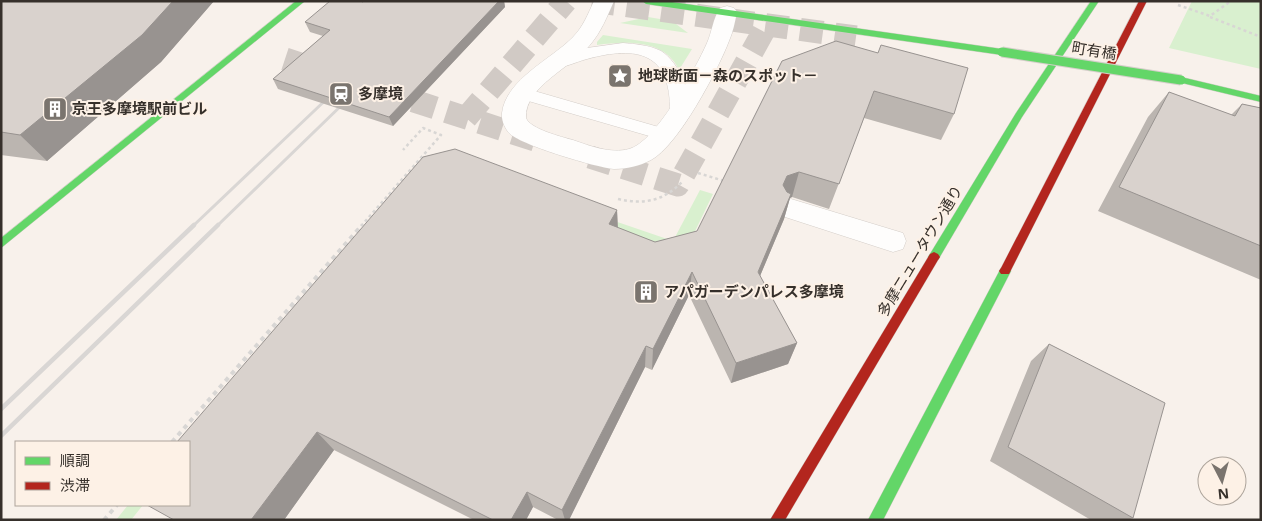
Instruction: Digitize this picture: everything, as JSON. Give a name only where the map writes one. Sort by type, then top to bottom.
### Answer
[{"type":"main road","points":[[1,244],[301,1]]},
{"type":"main road","name":"町有橋","points":[[646,1],[1008,56],[1181,80],[1261,99]]},
{"type":"main road","name":"多摩ニュータウン通り","points":[[777,520],[1019,115],[1095,1]]},
{"type":"main road","points":[[875,520],[1075,138],[1143,1]]},
{"type":"street","points":[[604,1],[591,29],[580,43],[538,75],[514,110],[514,120],[519,128],[531,136],[610,160],[630,158],[645,152],[663,134],[679,112],[718,43],[727,12]]},
{"type":"street","points":[[791,209],[893,241]]},
{"type":"lane","points":[[555,63],[588,52],[608,49],[642,50],[658,56],[676,79],[679,112]]},
{"type":"lane","points":[[524,94],[663,134]]},
{"type":"path","points":[[1210,16],[1232,1]]},
{"type":"path","points":[[1178,5],[1261,37]]},
{"type":"path","points":[[173,441],[441,135],[423,128],[403,150]]},
{"type":"path","points":[[698,173],[724,181]]},
{"type":"path","points":[[618,199],[635,204],[658,200],[668,196],[682,182]]},
{"type":"path","points":[[104,520],[116,506]]},
{"type":"green space","points":[[1192,1],[1261,1],[1261,69],[1169,48]]},
{"type":"green space","points":[[648,17],[672,21],[688,33],[620,23]]},
{"type":"green space","points":[[603,35],[692,49],[679,70],[673,60],[655,47],[632,43],[597,45],[597,42]]},
{"type":"green space","points":[[700,190],[713,194],[685,252],[659,259],[594,214],[673,241]]},
{"type":"green space","points":[[127,506],[142,506],[131,520],[116,520]]},
{"type":"building","name":"京王多摩境駅前ビル","points":[[1,1],[173,1],[142,35],[20,135],[1,132]]},
{"type":"building","points":[[330,1],[499,1],[389,117],[273,79],[330,30],[305,22]]},
{"type":"building","points":[[836,41],[878,53],[881,45],[968,68],[954,114],[874,91],[839,184],[799,172],[787,176],[783,185],[787,192],[791,194],[758,272],[797,343],[736,363],[692,272],[653,349],[646,346],[562,510],[527,492],[511,520],[493,520],[317,432],[251,520],[174,520],[149,506],[190,506],[190,441],[178,441],[423,157],[455,149],[617,210],[609,224],[655,242],[697,231],[782,61]]},
{"type":"building","points":[[1169,92],[1235,116],[1242,104],[1261,108],[1261,246],[1119,187]]},
{"type":"building","points":[[1049,344],[1165,403],[1133,518],[1008,447]]},
{"type":"tunnel","points":[[466,118],[566,1]]},
{"type":"tunnel","points":[[592,1],[856,37]]},
{"type":"tunnel","points":[[590,157],[678,185],[767,25]]},
{"type":"tunnel","points":[[285,59],[327,73]]},
{"type":"tunnel","points":[[380,90],[466,118]]},
{"type":"tunnel","points":[[466,118],[544,143]]},
{"type":"railway","points":[[193,226],[333,93]]},
{"type":"railway","points":[[217,226],[348,99]]},
{"type":"railway","points":[[1,409],[194,225]]},
{"type":"railway","points":[[1,436],[218,225]]},
{"type":"traffic: fast","points":[[1,244],[301,1]]},
{"type":"traffic: fast","points":[[646,1],[1002,52]]},
{"type":"traffic: fast","points":[[934,257],[1019,115],[1095,1]]},
{"type":"traffic: fast","points":[[1002,52],[1181,80]]},
{"type":"traffic: fast","points":[[1181,80],[1261,99]]},
{"type":"traffic: fast","points":[[875,520],[1005,271]]},
{"type":"traffic: jam","points":[[1005,271],[1143,1]]},
{"type":"traffic: jam","points":[[777,520],[934,257]]},
{"type":"place","name":"地球断面－森のスポット－","points":[[620,76]]},
{"type":"place","name":"多摩境","points":[[341,94]]},
{"type":"place","name":"京王多摩境駅前ビル","points":[[55,109]]},
{"type":"place","name":"アパガーデンパレス多摩境","points":[[646,292]]}]
